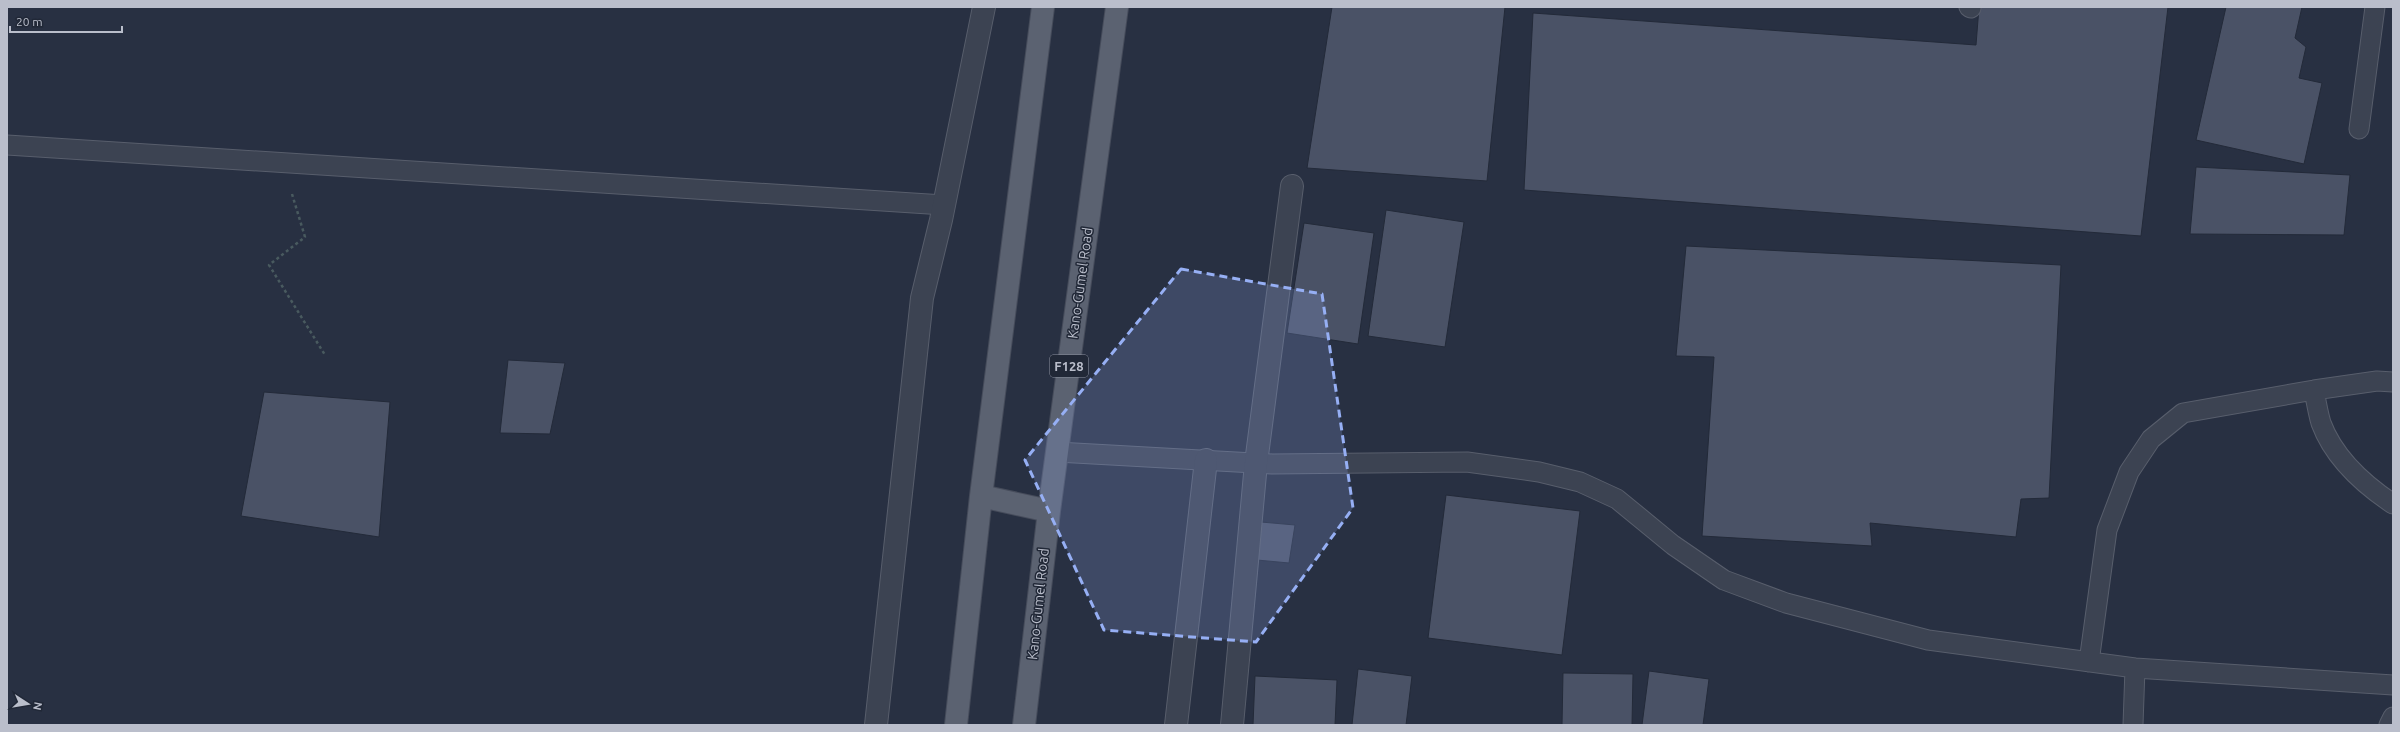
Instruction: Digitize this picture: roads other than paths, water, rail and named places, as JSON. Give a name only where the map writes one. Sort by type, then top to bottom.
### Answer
[{"type":"main road","points":[[956,725],[981,496],[1043,7]]},
{"type":"main road","name":"Kano-Gumel Road","points":[[1024,725],[1048,511],[1116,7]]},
{"type":"main road","points":[[981,496],[1048,511]]},
{"type":"street","points":[[876,725],[922,298],[944,205],[984,7]]},
{"type":"street","points":[[1232,725],[1256,463],[1292,186]]},
{"type":"street","points":[[1176,725],[1206,460]]},
{"type":"lane","points":[[2359,129],[2375,7]]},
{"type":"lane","points":[[7,145],[944,205]]},
{"type":"lane","points":[[2089,662],[2107,530],[2128,472],[2151,439],[2183,413],[2314,390],[2377,382],[2393,382]]},
{"type":"lane","points":[[2314,390],[2321,423],[2338,454],[2361,480],[2393,504]]},
{"type":"lane","points":[[1057,452],[1256,463],[1467,462],[1539,472],[1580,482],[1617,499],[1673,544],[1724,580],[1786,603],[1928,640],[2135,668],[2393,685]]},
{"type":"lane","points":[[2133,725],[2135,668]]},
{"type":"lane","points":[[2389,725],[2393,717]]}]
